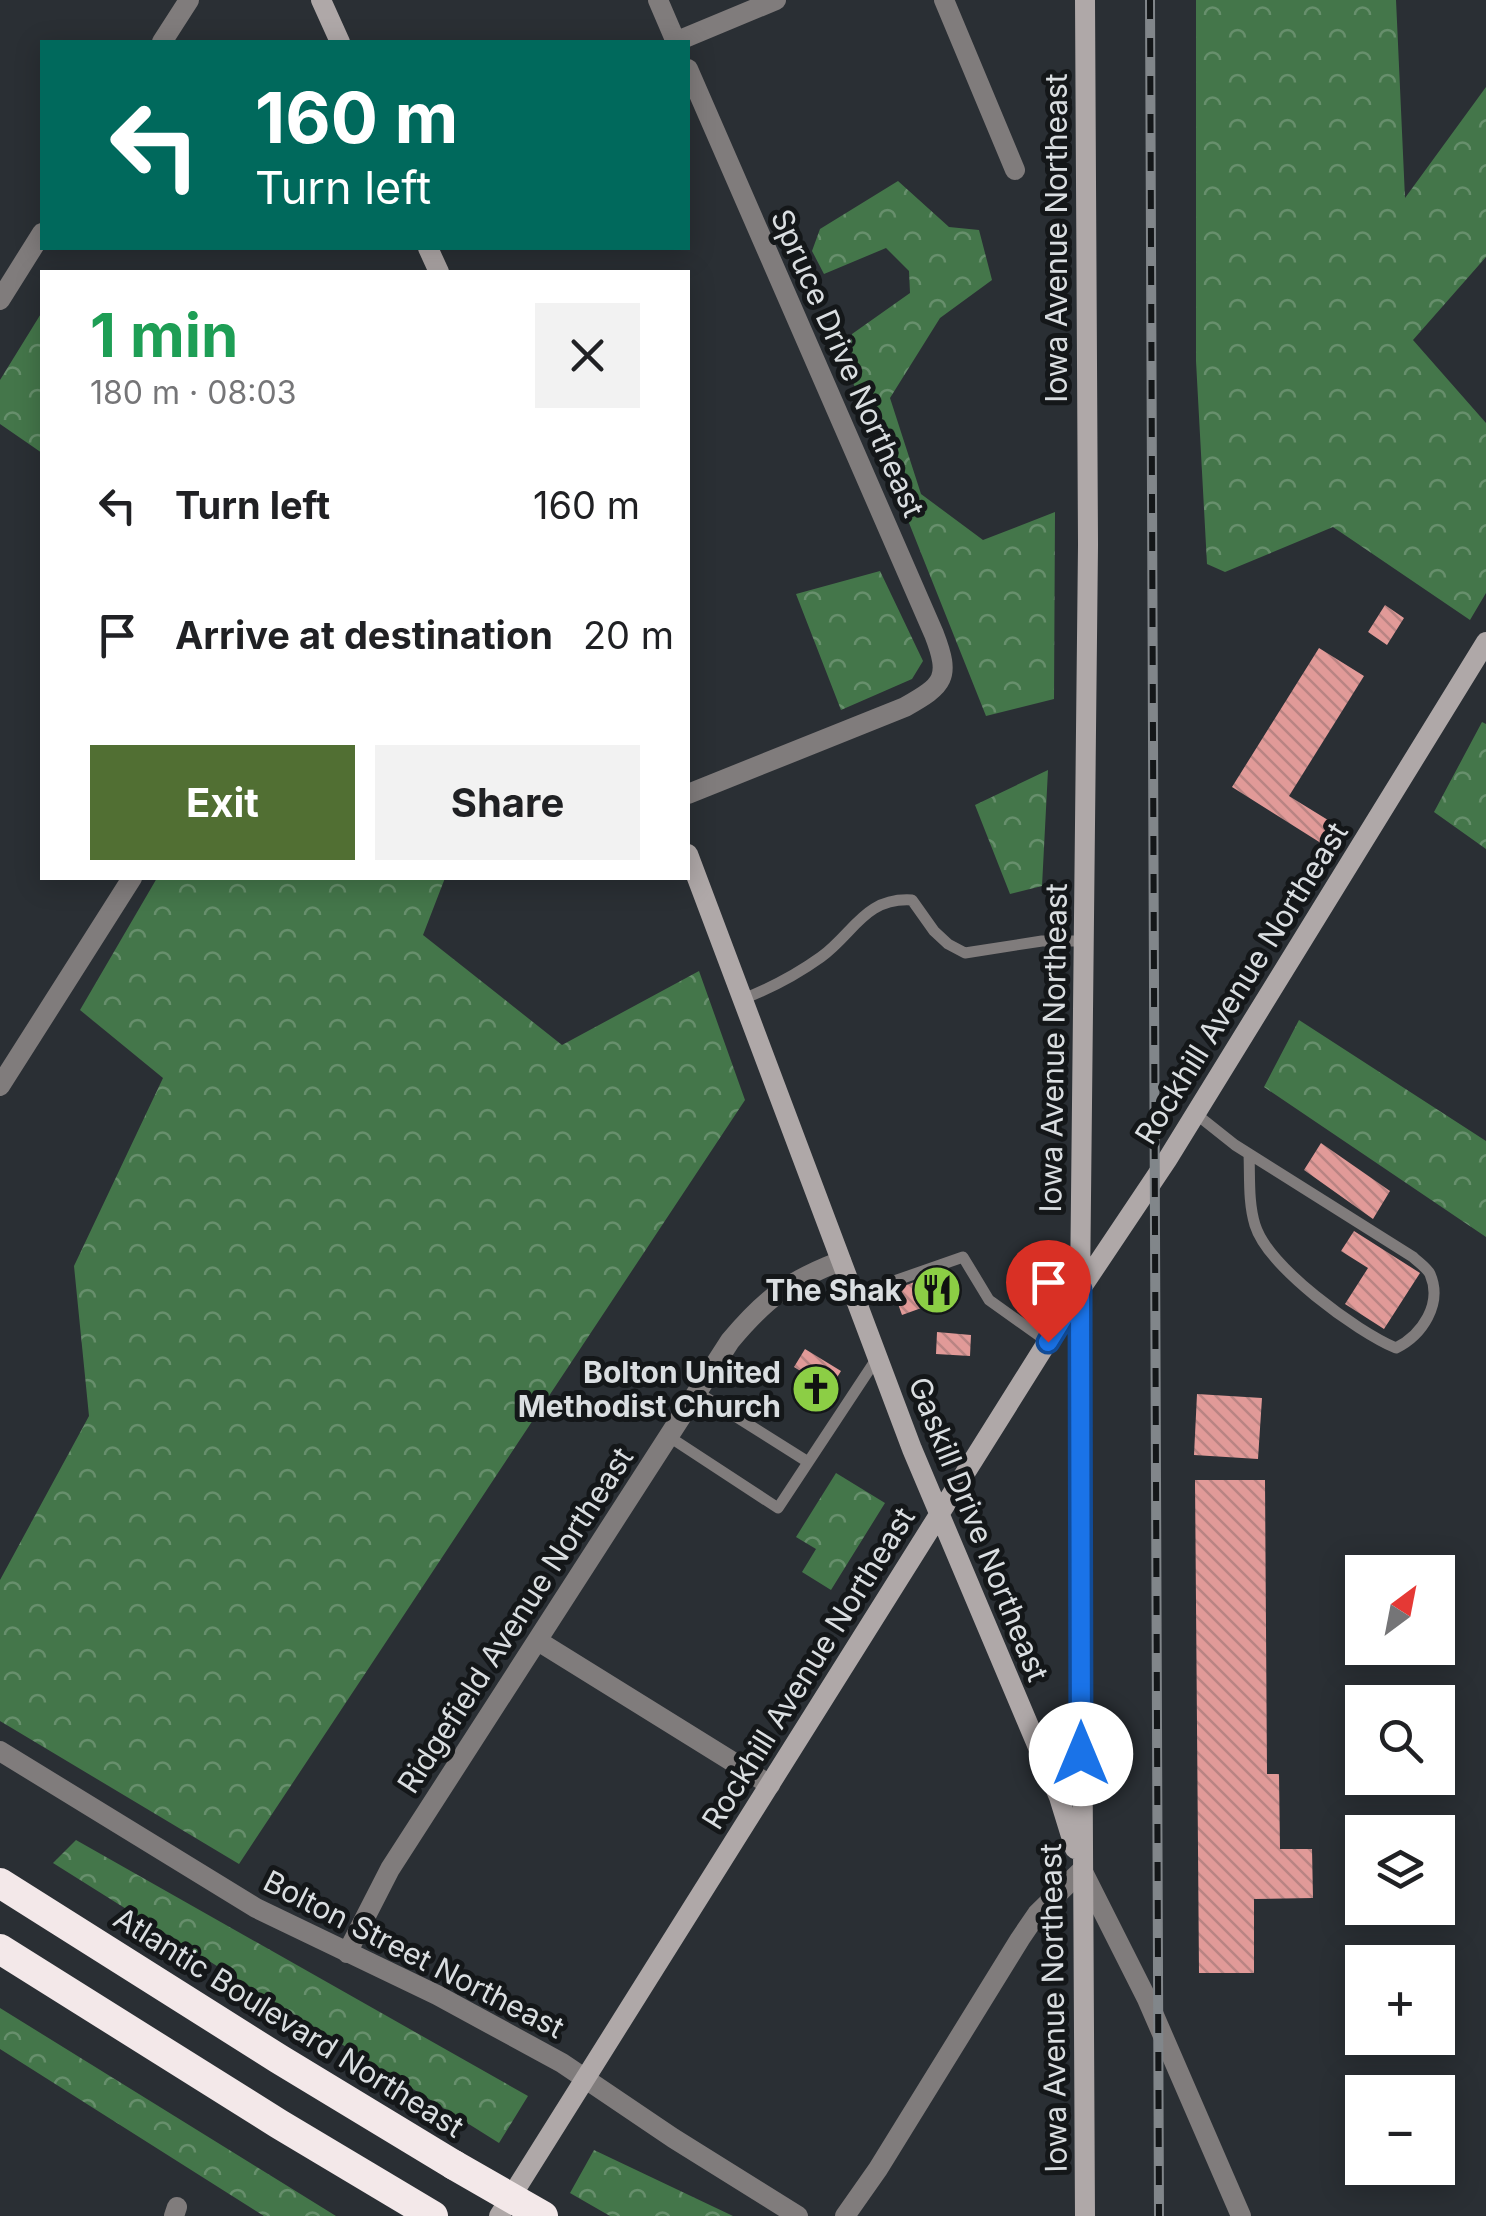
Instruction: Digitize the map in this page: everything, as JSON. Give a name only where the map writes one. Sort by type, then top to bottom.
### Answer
[{"type":"highway","name":"Atlantic Boulevard Northeast","points":[[0,1883],[279,2060],[543,2216]]},
{"type":"highway","points":[[0,1948],[427,2212]]},
{"type":"main road","points":[[321,0],[339,40]]},
{"type":"main road","name":"Iowa Avenue Northeast","points":[[1085,2216],[1080,1290],[1088,545],[1086,0]]},
{"type":"main road","name":"Rockhill Avenue Northeast","points":[[499,2216],[1080,1290],[1196,1114],[1486,642]]},
{"type":"main road","name":"Gaskill Drive Northeast","points":[[690,859],[877,1358],[938,1515],[1059,1797],[1082,1870]]},
{"type":"street","points":[[163,40],[189,0]]},
{"type":"street","points":[[658,0],[675,40]]},
{"type":"street","points":[[681,40],[776,0]]},
{"type":"street","points":[[944,0],[1015,170]]},
{"type":"street","name":"Spruce Drive Northeast","points":[[690,74],[934,634],[944,673],[933,692],[905,707],[690,793]]},
{"type":"street","points":[[0,300],[40,235]]},
{"type":"street","points":[[0,1086],[131,880]]},
{"type":"street","name":"Ridgefield Avenue Northeast","points":[[347,1952],[390,1869],[730,1341],[757,1308],[789,1283],[841,1261]]},
{"type":"street","points":[[538,1640],[770,1785]]},
{"type":"street","name":"Bolton Street Northeast","points":[[0,1751],[207,1880],[500,2027],[798,2216]]},
{"type":"street","points":[[845,2216],[1020,1938],[1046,1904],[1082,1870]]},
{"type":"street","name":"Gaskill Drive Northeast","points":[[1082,1870],[1146,1999],[1241,2216]]},
{"type":"lane","points":[[743,1000],[776,986],[825,954],[878,904],[901,900],[912,900],[948,944],[966,953],[1042,941],[1084,942]]},
{"type":"lane","points":[[1196,1114],[1250,1154],[1413,1257],[1430,1273],[1434,1304],[1412,1340],[1396,1348],[1380,1341],[1304,1289],[1286,1269],[1256,1229],[1250,1199],[1250,1154]]},
{"type":"lane","points":[[854,1295],[963,1257],[989,1300],[1048,1342]]},
{"type":"lane","points":[[668,1436],[778,1508],[877,1358]]},
{"type":"lane","points":[[696,1392],[808,1462]]},
{"type":"green space","points":[[1196,0],[1396,0],[1405,198],[1486,87],[1486,257],[1413,340],[1486,423],[1486,593],[1470,620],[1333,527],[1225,572],[1207,564],[1196,361]]},
{"type":"green space","points":[[898,181],[949,227],[979,230],[992,280],[940,318],[890,398],[921,494],[983,540],[1055,512],[1054,699],[986,716],[848,370],[852,334],[910,293],[909,271],[886,248],[824,274],[812,251],[820,229]]},
{"type":"green space","points":[[40,315],[40,452],[0,424],[0,380]]},
{"type":"green space","points":[[880,571],[923,661],[912,679],[841,710],[796,594]]},
{"type":"green space","points":[[1482,722],[1486,724],[1486,849],[1434,812]]},
{"type":"green space","points":[[1048,770],[1042,886],[1010,894],[975,805]]},
{"type":"green space","points":[[156,880],[444,880],[423,935],[562,1045],[699,971],[745,1100],[239,1864],[0,1721],[0,1580],[89,1416],[74,1266],[163,1078],[80,1010]]},
{"type":"green space","points":[[1299,1020],[1486,1141],[1486,1237],[1264,1087]]},
{"type":"green space","points":[[836,1473],[885,1503],[831,1590],[802,1572],[816,1549],[796,1537]]},
{"type":"green space","points":[[76,1840],[528,2096],[499,2143],[53,1863]]},
{"type":"green space","points":[[0,2008],[336,2216],[264,2216],[0,2049]]},
{"type":"green space","points":[[594,2150],[733,2216],[610,2216],[570,2193]]},
{"type":"building","points":[[1385,605],[1404,618],[1387,645],[1368,632]]},
{"type":"building","points":[[1319,648],[1364,676],[1289,796],[1336,825],[1324,845],[1232,787]]},
{"type":"building","points":[[1321,1143],[1390,1191],[1373,1219],[1304,1170]]},
{"type":"building","points":[[1354,1231],[1420,1273],[1384,1329],[1345,1304],[1368,1268],[1341,1251]]},
{"type":"building","points":[[939,1273],[949,1298],[902,1315],[893,1290]]},
{"type":"building","points":[[937,1332],[971,1335],[970,1356],[936,1354]]},
{"type":"building","name":"Bolton United Methodist Church","points":[[805,1349],[841,1371],[815,1413],[795,1401],[810,1377],[794,1367]]},
{"type":"building","points":[[1197,1394],[1262,1398],[1258,1459],[1194,1455]]},
{"type":"building","points":[[1195,1480],[1265,1480],[1267,1774],[1279,1774],[1280,1849],[1312,1849],[1313,1898],[1254,1899],[1254,1973],[1199,1973]]},
{"type":"railway","points":[[1150,0],[1159,2216]]},
{"type":"place","name":"The Shak","points":[[937,1290]]},
{"type":"place","name":"Bolton United Methodist Church","points":[[816,1389]]},
{"type":"route","points":[[1048,1342],[1080,1290],[1081,1754]]}]
